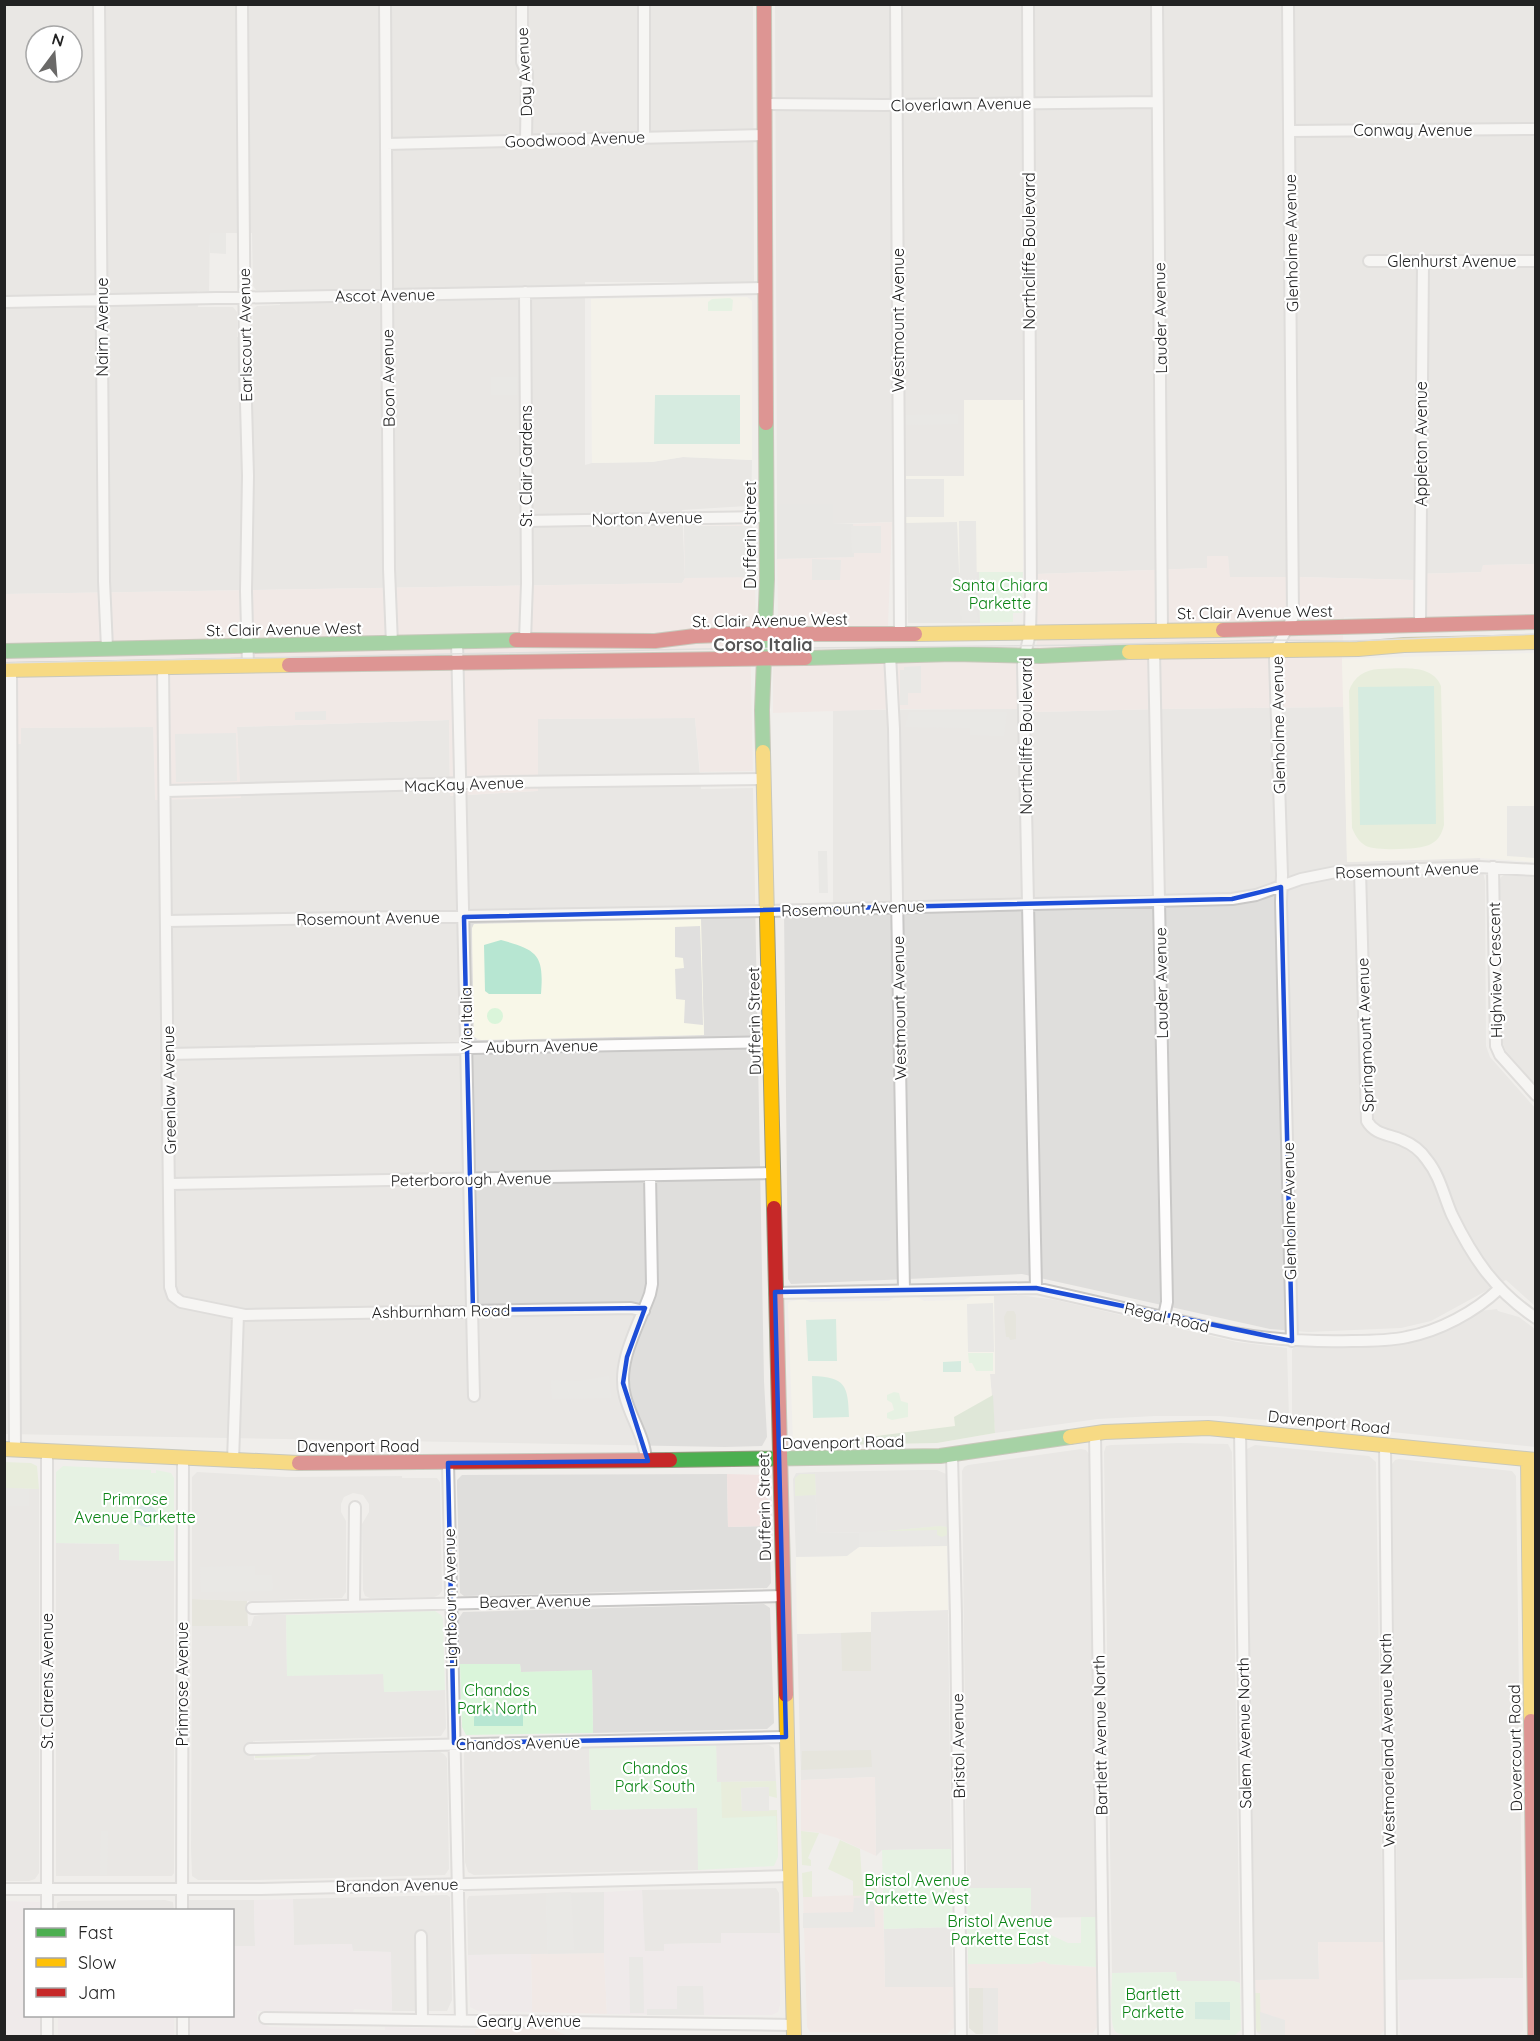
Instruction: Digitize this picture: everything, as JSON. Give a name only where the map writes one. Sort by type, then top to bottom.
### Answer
[{"type":"main road","name":"Dufferin Street","points":[[764,4],[767,517],[766,635],[762,710],[763,779],[794,2031]]},
{"type":"main road","name":"St. Clair Avenue West","points":[[4,651],[457,641],[655,641],[695,636],[1162,631],[1536,622]]},
{"type":"main road","points":[[8,670],[1358,649],[1404,645],[1536,642]]},
{"type":"main road","name":"Davenport Road","points":[[10,1449],[300,1463],[925,1458],[1095,1433],[1172,1428],[1240,1430],[1532,1460]]},
{"type":"main road","name":"Dovercourt Road","points":[[1532,1460],[1535,2037]]},
{"type":"street","name":"Nairn Avenue","points":[[99,4],[104,581],[107,648]]},
{"type":"street","name":"Earlscourt Avenue","points":[[242,4],[248,666]]},
{"type":"street","name":"Boon Avenue","points":[[384,4],[389,569],[392,644]]},
{"type":"street","name":"Day Avenue","points":[[522,4],[522,62],[527,73],[526,140]]},
{"type":"street","points":[[644,4],[644,137]]},
{"type":"street","name":"Westmount Avenue","points":[[896,4],[900,635]]},
{"type":"street","name":"Northcliffe Boulevard","points":[[1028,4],[1030,633],[1024,655],[1024,729],[1036,1288]]},
{"type":"street","name":"Lauder Avenue","points":[[1157,4],[1162,631]]},
{"type":"street","name":"Glenholme Avenue","points":[[1288,4],[1293,617],[1276,649],[1275,659],[1282,864],[1292,1341]]},
{"type":"street","name":"Cloverlawn Avenue","points":[[765,104],[1157,102]]},
{"type":"street","name":"Conway Avenue","points":[[1290,131],[1536,129]]},
{"type":"street","name":"Goodwood Avenue","points":[[386,144],[765,135]]},
{"type":"street","name":"Glenhurst Avenue","points":[[1368,261],[1536,261]]},
{"type":"street","name":"Appleton Avenue","points":[[1420,626],[1423,262]]},
{"type":"street","name":"Ascot Avenue","points":[[4,302],[765,288]]},
{"type":"street","name":"St. Clair Gardens","points":[[525,292],[525,640]]},
{"type":"street","name":"Norton Avenue","points":[[526,521],[767,517]]},
{"type":"street","name":"Via Italia","points":[[457,641],[474,1396]]},
{"type":"street","name":"Lauder Avenue","points":[[1154,651],[1167,1302],[1164,1316]]},
{"type":"street","name":"Westmount Avenue","points":[[890,655],[894,729],[904,1290]]},
{"type":"street","name":"Greenlaw Avenue","points":[[163,667],[170,1287],[172,1296],[181,1302],[238,1314]]},
{"type":"street","points":[[8,670],[10,1449]]},
{"type":"street","name":"MacKay Avenue","points":[[166,791],[763,779]]},
{"type":"street","name":"Rosemount Avenue","points":[[167,921],[464,917],[1232,899],[1256,895],[1321,874],[1492,867],[1536,870]]},
{"type":"street","name":"Highview Crescent","points":[[1492,867],[1495,1037],[1500,1055],[1536,1095]]},
{"type":"street","name":"Springmount Avenue","points":[[1360,871],[1367,1121],[1371,1128],[1378,1132],[1401,1139],[1414,1146],[1427,1160],[1436,1172],[1460,1229],[1499,1289]]},
{"type":"street","name":"Auburn Avenue","points":[[168,1054],[771,1042]]},
{"type":"street","name":"Peterborough Avenue","points":[[170,1184],[773,1173]]},
{"type":"street","points":[[646,1461],[644,1443],[627,1402],[623,1383],[627,1357],[652,1284],[650,1176]]},
{"type":"street","name":"Regal Road","points":[[775,1293],[1036,1288],[1233,1333],[1292,1341],[1362,1341],[1405,1338],[1440,1327],[1471,1311],[1499,1289]]},
{"type":"street","points":[[1499,1289],[1515,1304],[1536,1318]]},
{"type":"street","name":"Ashburnham Road","points":[[238,1314],[245,1316],[631,1308],[644,1311]]},
{"type":"street","points":[[233,1461],[238,1314]]},
{"type":"street","name":"Salem Avenue North","points":[[1240,1430],[1249,2037]]},
{"type":"street","name":"Bartlett Avenue North","points":[[1095,1433],[1104,2037]]},
{"type":"street","name":"Westmoreland Avenue North","points":[[1385,1444],[1391,2037]]},
{"type":"street","name":"St. Clarens Avenue","points":[[47,1451],[47,1909]]},
{"type":"street","name":"Bristol Avenue","points":[[952,1455],[961,2037]]},
{"type":"street","name":"Primrose Avenue","points":[[182,1909],[183,1458]]},
{"type":"street","name":"Lightbourn Avenue","points":[[448,1462],[460,2020]]},
{"type":"street","points":[[354,1605],[355,1507]]},
{"type":"street","name":"Beaver Avenue","points":[[252,1608],[783,1596]]},
{"type":"street","name":"Chandos Avenue","points":[[250,1749],[786,1737]]},
{"type":"street","name":"Brandon Avenue","points":[[4,1889],[261,1889],[790,1876]]},
{"type":"street","points":[[420,1936],[422,2020]]},
{"type":"street","points":[[47,2017],[47,2037]]},
{"type":"street","points":[[183,2017],[183,2037]]},
{"type":"street","name":"Geary Avenue","points":[[265,2018],[460,2020],[794,2031]]},
{"type":"highlighted area","points":[[1281,887],[1292,1341],[1036,1288],[775,1292],[786,1737],[454,1743],[448,1463],[648,1461],[623,1383],[627,1357],[645,1308],[473,1310],[464,917],[1232,899]]},
{"type":"shaded area","points":[[4,5],[753,5],[754,282],[585,282],[585,465],[652,462],[683,457],[752,460],[751,503],[747,506],[682,510],[685,578],[682,583],[5,594]],"holes":[[[210,233],[252,233],[253,286],[256,290],[278,290],[280,305],[257,306],[253,309],[252,337],[237,337],[237,312],[233,307],[198,307],[197,291],[209,291]]]},
{"type":"shaded area","points":[[775,5],[1535,5],[1535,564],[1483,565],[1482,572],[1416,574],[1415,580],[1229,577],[1228,556],[1208,556],[1208,568],[1036,574],[1036,401],[965,401],[964,476],[892,476],[892,522],[833,524],[833,504],[777,504]]},
{"type":"shaded area","points":[[210,233],[226,233],[226,254],[210,253]]},
{"type":"shaded area","points":[[747,297],[752,301],[752,460],[683,457],[652,462],[592,463],[591,299]]},
{"type":"shaded area","points":[[491,377],[517,377],[517,395],[491,395]]},
{"type":"shaded area","points":[[964,400],[1023,400],[1023,572],[959,573],[957,523],[906,523],[906,476],[964,476]]},
{"type":"shaded area","points":[[958,414],[958,424],[905,425],[904,415]]},
{"type":"shaded area","points":[[906,479],[944,479],[944,517],[906,517]]},
{"type":"shaded area","points":[[777,504],[833,504],[833,524],[853,524],[854,557],[777,559]]},
{"type":"shaded area","points":[[959,521],[976,521],[977,597],[974,608],[978,621],[962,621],[960,615]]},
{"type":"shaded area","points":[[892,522],[888,627],[784,628],[778,624],[777,559],[853,557],[853,524]]},
{"type":"shaded area","points":[[957,522],[959,573],[979,572],[980,623],[908,623],[906,523]]},
{"type":"shaded area","points":[[748,525],[754,529],[756,625],[750,630],[753,771],[700,772],[695,718],[538,719],[538,791],[450,796],[449,720],[237,727],[241,798],[155,800],[153,727],[21,728],[21,744],[5,743],[4,594],[682,583],[685,578],[684,526]]},
{"type":"shaded area","points":[[684,526],[751,526],[754,529],[755,571],[753,577],[685,578]]},
{"type":"shaded area","points":[[851,526],[881,526],[881,553],[852,553]]},
{"type":"shaded area","points":[[1207,556],[1228,556],[1230,577],[1415,580],[1415,574],[1481,572],[1483,565],[1535,564],[1535,616],[1433,619],[1344,617],[1342,659],[1344,707],[1036,712],[1032,709],[899,709],[773,713],[773,666],[902,660],[1037,662],[1036,574],[1207,568]]},
{"type":"shaded area","points":[[812,559],[841,560],[840,580],[812,580]]},
{"type":"shaded area","points":[[1535,653],[1535,862],[1480,858],[1347,862],[1342,659]]},
{"type":"shaded area","points":[[921,666],[921,693],[908,693],[908,705],[900,705],[900,670],[904,670],[904,667]]},
{"type":"shaded area","points":[[1344,707],[1347,862],[1480,858],[1485,881],[1486,1046],[1490,1057],[1535,1108],[1535,1306],[1506,1280],[1431,1321],[1401,1328],[1308,1332],[1270,1329],[1022,1274],[791,1284],[788,1279],[784,910],[833,908],[833,710],[1032,709],[1036,712]]},
{"type":"shaded area","points":[[326,711],[326,720],[295,720],[295,712]]},
{"type":"shaded area","points":[[909,712],[1007,712],[1004,736],[970,735],[970,728],[905,727]]},
{"type":"shaded area","points":[[695,718],[701,789],[753,788],[767,1437],[762,1446],[5,1434],[4,743],[21,744],[20,728],[154,727],[240,798],[237,727],[449,720],[450,796],[537,791],[538,719]],"holes":[[[700,919],[704,1035],[477,1040],[474,1034],[472,930],[474,924]]]},
{"type":"shaded area","points":[[236,733],[237,781],[176,782],[175,734]]},
{"type":"shaded area","points":[[1507,806],[1535,806],[1535,858],[1507,856]]},
{"type":"shaded area","points":[[818,851],[827,851],[828,893],[819,893]]},
{"type":"shaded area","points":[[1504,875],[1535,877],[1535,1084],[1506,1051],[1502,1042],[1499,881]]},
{"type":"shaded area","points":[[701,919],[704,1035],[481,1040],[474,1037],[472,928],[474,924]]},
{"type":"shaded area","points":[[700,926],[703,1025],[684,1023],[685,1000],[676,999],[675,969],[684,968],[683,958],[675,957],[675,927]]},
{"type":"shaded area","points":[[897,1296],[917,1297],[924,1301],[964,1300],[972,1296],[994,1296],[995,1374],[990,1374],[995,1433],[937,1443],[796,1445],[793,1439],[789,1302],[803,1299],[810,1302],[889,1301]]},
{"type":"shaded area","points":[[994,1296],[1026,1296],[1056,1300],[1237,1342],[1287,1348],[1289,1418],[1286,1422],[1219,1416],[1155,1416],[1098,1419],[995,1433],[990,1374],[995,1374]]},
{"type":"shaded area","points":[[993,1303],[994,1352],[968,1352],[967,1304]]},
{"type":"shaded area","points":[[1497,1309],[1519,1317],[1535,1329],[1535,1447],[1295,1422],[1292,1418],[1292,1350],[1294,1347],[1368,1346],[1415,1341],[1437,1334],[1480,1311]]},
{"type":"shaded area","points":[[1007,1311],[1014,1311],[1016,1315],[1016,1339],[1010,1340],[1006,1337],[1004,1317]]},
{"type":"shaded area","points":[[609,1376],[611,1398],[552,1399],[551,1380],[579,1381]]},
{"type":"shaded area","points":[[1228,1444],[1232,1452],[1240,1983],[1176,1981],[1176,1972],[1112,1973],[1104,1452],[1106,1446],[1111,1445]]},
{"type":"shaded area","points":[[1255,1445],[1369,1456],[1376,1462],[1383,1942],[1318,1942],[1319,1979],[1255,1980],[1247,1449]]},
{"type":"shaded area","points":[[1086,1450],[1089,1454],[1096,1917],[1031,1918],[1031,1888],[967,1888],[962,1471],[968,1465]]},
{"type":"shaded area","points":[[1399,1459],[1512,1471],[1516,1476],[1523,1978],[1398,1980],[1392,1464]]},
{"type":"shaded area","points":[[937,1470],[946,1474],[947,1527],[817,1533],[815,1472]]},
{"type":"shaded area","points":[[197,1472],[287,1477],[437,1478],[440,1482],[442,1591],[434,1597],[370,1598],[365,1596],[362,1524],[369,1512],[369,1504],[363,1495],[353,1493],[344,1497],[341,1504],[341,1512],[346,1521],[346,1592],[342,1598],[245,1601],[192,1599],[192,1477]]},
{"type":"shaded area","points":[[815,1472],[817,1533],[875,1532],[940,1526],[947,1527],[947,1546],[859,1547],[847,1556],[796,1557],[793,1479],[796,1473]]},
{"type":"shaded area","points":[[727,1474],[728,1527],[769,1526],[771,1583],[767,1588],[464,1596],[460,1593],[457,1480],[462,1475]]},
{"type":"shaded area","points":[[727,1474],[767,1475],[769,1526],[728,1527]]},
{"type":"shaded area","points":[[4,1488],[39,1489],[39,1873],[35,1879],[29,1881],[5,1881]]},
{"type":"shaded area","points":[[4,1488],[29,1489],[29,1506],[5,1506]]},
{"type":"shaded area","points":[[937,1530],[940,1545],[859,1547],[859,1532]]},
{"type":"shaded area","points":[[56,1543],[119,1544],[119,1560],[174,1561],[174,1873],[172,1876],[56,1876]]},
{"type":"shaded area","points":[[947,1546],[948,1610],[871,1612],[871,1632],[797,1634],[796,1557],[846,1556],[859,1547]]},
{"type":"shaded area","points":[[255,1566],[255,1575],[272,1575],[273,1591],[201,1592],[200,1567]]},
{"type":"shaded area","points":[[192,1599],[247,1601],[248,1626],[192,1626]]},
{"type":"shaded area","points":[[764,1604],[770,1608],[774,1723],[767,1729],[593,1733],[592,1671],[521,1672],[520,1664],[460,1664],[459,1618],[463,1612]]},
{"type":"shaded area","points":[[948,1610],[951,1849],[882,1850],[876,1856],[875,1777],[801,1780],[797,1634],[870,1632],[870,1612]]},
{"type":"shaded area","points":[[286,1615],[287,1675],[384,1674],[385,1692],[445,1690],[446,1728],[441,1736],[253,1741],[254,1760],[309,1759],[317,1755],[440,1752],[444,1754],[447,1758],[449,1869],[445,1875],[255,1880],[198,1880],[192,1876],[192,1626],[251,1626],[254,1616]]},
{"type":"shaded area","points":[[871,1632],[871,1671],[842,1671],[841,1633]]},
{"type":"shaded area","points":[[759,1744],[774,1748],[776,1781],[717,1782],[716,1745]]},
{"type":"shaded area","points":[[589,1748],[591,1810],[698,1808],[698,1870],[474,1875],[468,1872],[465,1862],[464,1753],[470,1750]]},
{"type":"shaded area","points":[[871,1750],[872,1767],[801,1770],[802,1751]]},
{"type":"shaded area","points":[[875,1777],[876,1856],[837,1838],[816,1832],[801,1831],[801,1780]]},
{"type":"shaded area","points":[[769,1787],[769,1811],[742,1811],[741,1788]]},
{"type":"shaded area","points":[[101,1831],[108,1831],[107,1875],[100,1875]]},
{"type":"shaded area","points":[[776,1888],[779,1893],[780,1933],[721,1933],[721,1943],[664,1944],[664,1951],[644,1951],[642,1890]]},
{"type":"shaded area","points":[[642,1890],[645,1951],[664,1951],[664,1944],[721,1943],[721,1933],[780,1933],[780,2005],[778,2012],[772,2015],[607,2014],[604,1892]]},
{"type":"shaded area","points":[[571,1892],[574,1950],[548,1950],[546,1893]]},
{"type":"shaded area","points":[[604,1892],[604,1953],[548,1954],[546,1893]]},
{"type":"shaded area","points":[[546,1893],[548,1954],[468,1955],[467,1900],[469,1896]]},
{"type":"shaded area","points":[[883,1894],[885,1987],[953,1987],[954,2028],[947,2034],[810,2032],[807,2027],[803,1897]]},
{"type":"shaded area","points":[[447,1895],[450,1897],[452,2000],[447,2011],[392,2011],[390,1952],[353,1951],[351,1944],[294,1945],[293,1899]]},
{"type":"shaded area","points":[[874,1897],[875,1927],[803,1928],[803,1913],[853,1912],[854,1898]]},
{"type":"shaded area","points":[[293,1899],[294,1945],[352,1944],[353,1951],[391,1952],[392,2011],[354,2009],[353,2012],[257,2011],[257,2021],[270,2027],[385,2030],[385,2027],[475,2029],[475,2036],[188,2036],[188,2017],[234,2017],[234,1946],[255,1946],[254,1900]]},
{"type":"shaded area","points":[[165,1900],[173,1902],[174,1909],[57,1909],[57,1903],[61,1901]]},
{"type":"shaded area","points":[[188,1900],[254,1900],[255,1946],[234,1946],[234,1909],[188,1909]]},
{"type":"shaded area","points":[[4,1901],[40,1902],[40,1909],[24,1909],[24,2017],[41,2017],[41,2036],[5,2036]]},
{"type":"shaded area","points":[[952,1927],[953,1987],[885,1987],[884,1929]]},
{"type":"shaded area","points":[[1318,1942],[1383,1942],[1384,2031],[1380,2035],[1262,2036],[1257,2032],[1255,1980],[1319,1979]]},
{"type":"shaded area","points":[[604,1953],[607,2014],[532,2012],[531,1954]]},
{"type":"shaded area","points":[[531,1954],[532,2012],[478,2011],[470,2007],[468,1955]]},
{"type":"shaded area","points":[[629,1957],[643,1957],[644,2013],[630,2013]]},
{"type":"shaded area","points":[[1044,1961],[1049,1964],[1096,1967],[1097,2027],[1093,2033],[998,2034],[998,1988],[969,1988],[968,1964],[1031,1964]]},
{"type":"shaded area","points":[[1523,1978],[1523,2030],[1519,2036],[1405,2036],[1400,2033],[1398,1980]]},
{"type":"shaded area","points":[[677,1986],[703,1986],[704,2015],[647,2015],[647,2009],[677,2009]]},
{"type":"shaded area","points":[[969,1988],[983,1988],[983,2034],[976,2034],[969,2028]]},
{"type":"shaded area","points":[[983,1988],[998,1988],[998,2034],[983,2034]]},
{"type":"shaded area","points":[[1260,2012],[1285,2020],[1285,2036],[1259,2034],[1257,2032],[1261,2031]]},
{"type":"shaded area","points":[[58,2017],[174,2017],[174,2036],[58,2036]]},
{"type":"shaded area","points":[[475,2029],[552,2029],[566,2035],[661,2036],[475,2036]]},
{"type":"green space","points":[[730,298],[733,300],[732,311],[708,311],[708,302],[712,299]]},
{"type":"green space","points":[[655,395],[740,395],[740,444],[654,444]]},
{"type":"green space","name":"Santa Chiara Parkette","points":[[979,572],[1023,572],[1022,613],[1013,613],[1013,622],[980,623]]},
{"type":"green space","points":[[1405,668],[1423,671],[1437,679],[1441,686],[1444,825],[1434,842],[1418,848],[1372,848],[1361,842],[1352,828],[1349,691],[1354,681],[1361,675],[1379,669]]},
{"type":"green space","points":[[1434,686],[1436,824],[1360,825],[1358,687]]},
{"type":"green space","points":[[501,940],[523,947],[536,956],[541,971],[541,994],[489,994],[485,991],[484,945]]},
{"type":"green space","points":[[495,1008],[501,1010],[503,1016],[501,1022],[495,1024],[489,1022],[487,1016],[489,1010]]},
{"type":"green space","points":[[836,1319],[837,1361],[808,1361],[806,1320]]},
{"type":"green space","points":[[968,1353],[993,1353],[993,1371],[976,1371],[972,1363],[969,1363]]},
{"type":"green space","points":[[961,1361],[961,1372],[943,1372],[943,1362]]},
{"type":"green space","points":[[812,1376],[832,1378],[843,1385],[848,1398],[849,1417],[813,1418]]},
{"type":"green space","points":[[894,1392],[899,1393],[901,1401],[908,1403],[908,1417],[892,1420],[887,1418],[887,1413],[894,1410],[892,1403],[887,1400],[887,1395]]},
{"type":"green space","points":[[993,1395],[995,1433],[937,1443],[836,1445],[837,1441],[955,1426],[954,1417]]},
{"type":"green space","points":[[4,1462],[31,1463],[37,1466],[39,1489],[5,1488]]},
{"type":"green space","name":"Primrose Avenue Parkette","points":[[63,1466],[151,1470],[151,1473],[156,1473],[156,1470],[171,1473],[174,1478],[174,1561],[119,1560],[119,1544],[56,1543],[56,1472]]},
{"type":"green space","points":[[800,1474],[815,1474],[816,1495],[795,1496],[795,1478]]},
{"type":"green space","points":[[947,1527],[947,1535],[942,1537],[937,1535],[937,1531],[875,1532]]},
{"type":"green space","points":[[435,1611],[443,1619],[445,1690],[384,1692],[383,1674],[287,1676],[286,1615]]},
{"type":"green space","name":"Chandos Park North","points":[[460,1664],[520,1664],[521,1672],[592,1670],[593,1733],[466,1735],[462,1727]]},
{"type":"green space","points":[[523,1709],[523,1726],[474,1726],[474,1710]]},
{"type":"green space","points":[[716,1745],[717,1782],[776,1781],[777,1798],[769,1796],[768,1787],[741,1788],[742,1811],[777,1810],[778,1857],[714,1817]]},
{"type":"green space","name":"Chandos Park South","points":[[716,1745],[717,1782],[721,1782],[722,1818],[776,1816],[778,1857],[774,1866],[698,1870],[697,1808],[591,1810],[589,1748]]},
{"type":"green space","points":[[314,1753],[309,1756],[255,1758],[255,1754]]},
{"type":"green space","points":[[801,1831],[819,1833],[808,1858],[811,1860],[811,1866],[802,1865]]},
{"type":"green space","points":[[840,1840],[860,1849],[862,1880],[877,1880],[877,1895],[853,1896],[853,1881],[828,1869]]},
{"type":"green space","name":"Bristol Avenue Parkette West","points":[[951,1849],[952,1927],[884,1929],[882,1850]]},
{"type":"green space","points":[[812,1871],[812,1897],[803,1897],[802,1873]]},
{"type":"green space","name":"Bristol Avenue Parkette East","points":[[967,1888],[1031,1888],[1031,1918],[1048,1918],[1049,1934],[1068,1943],[1081,1943],[1081,1917],[1096,1917],[1096,1967],[1049,1964],[1044,1961],[1031,1964],[968,1964]]},
{"type":"green space","name":"Bartlett Parkette","points":[[1176,1972],[1177,1981],[1240,1983],[1241,2030],[1234,2036],[1128,2036],[1115,2031],[1111,2012],[1112,1973]]},
{"type":"green space","points":[[1255,1993],[1260,1993],[1261,2032],[1257,2032],[1256,2028]]},
{"type":"green space","points":[[1195,2002],[1230,2002],[1230,2020],[1195,2019]]},
{"type":"water","points":[[146,1505],[154,1508],[157,1516],[154,1524],[146,1527],[138,1524],[135,1516],[138,1508]]},
{"type":"tram line","points":[[4,663],[702,649],[1088,645],[1266,640],[1350,641],[1536,634]]},
{"type":"traffic: fast","points":[[763,752],[762,710],[767,579],[766,423]]},
{"type":"traffic: fast","points":[[4,651],[516,640]]},
{"type":"traffic: fast","points":[[805,658],[954,654],[1040,656],[1129,652]]},
{"type":"traffic: fast","points":[[670,1460],[940,1456],[1070,1437]]},
{"type":"traffic: slow","points":[[915,634],[1223,630]]},
{"type":"traffic: slow","points":[[1129,652],[1358,649],[1404,645],[1536,642]]},
{"type":"traffic: slow","points":[[4,670],[289,665]]},
{"type":"traffic: slow","points":[[763,752],[774,1208]]},
{"type":"traffic: slow","points":[[1070,1437],[1104,1432],[1208,1428],[1536,1460]]},
{"type":"traffic: slow","points":[[4,1449],[299,1463]]},
{"type":"traffic: slow","points":[[1528,1460],[1531,1721]]},
{"type":"traffic: slow","points":[[786,1695],[794,2036]]},
{"type":"traffic: jam","points":[[764,4],[766,423]]},
{"type":"traffic: jam","points":[[1223,630],[1536,622]]},
{"type":"traffic: jam","points":[[516,640],[655,641],[695,636],[749,634],[915,634]]},
{"type":"traffic: jam","points":[[289,665],[805,658]]},
{"type":"traffic: jam","points":[[774,1208],[786,1695]]},
{"type":"traffic: jam","points":[[299,1463],[670,1460]]},
{"type":"traffic: jam","points":[[1531,1721],[1535,2036]]},
{"type":"district","name":"Corso Italia","points":[[763,645]]}]
